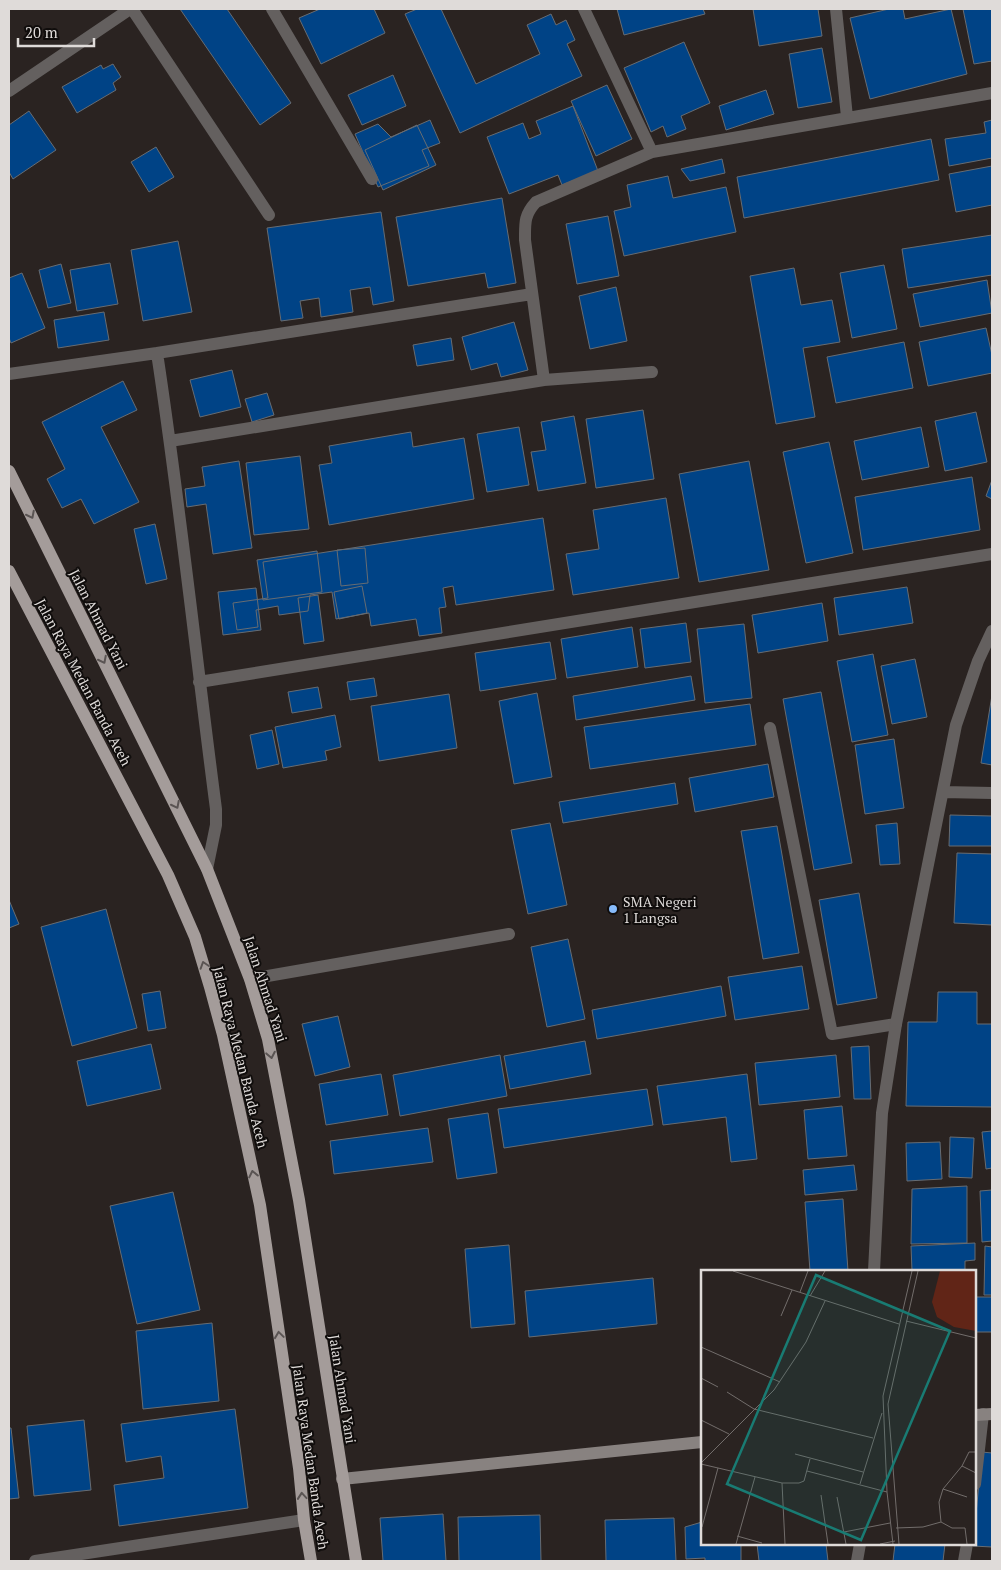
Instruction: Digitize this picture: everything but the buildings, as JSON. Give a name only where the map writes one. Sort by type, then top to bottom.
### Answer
[{"type":"main road","name":"Jalan Ahmad Yani","points":[[9,471],[207,869],[250,979],[268,1039],[297,1190],[356,1561]]},
{"type":"main road","name":"Jalan Raya Medan Banda Aceh","points":[[9,570],[168,875],[194,938],[210,987],[223,1035],[260,1205],[299,1468],[310,1561]]},
{"type":"street","points":[[9,91],[131,9],[268,215]]},
{"type":"street","points":[[272,9],[372,179]]},
{"type":"street","points":[[584,9],[652,152]]},
{"type":"street","points":[[836,9],[847,117]]},
{"type":"street","points":[[544,380],[525,240],[525,225],[528,211],[536,202],[652,152],[992,93]]},
{"type":"street","points":[[9,374],[157,353],[532,294]]},
{"type":"street","points":[[157,353],[170,441],[216,809],[216,825],[207,869]]},
{"type":"street","points":[[170,441],[544,380],[652,372]]},
{"type":"street","points":[[199,682],[992,554]]},
{"type":"street","points":[[874,1270],[882,1113],[896,1024],[956,725],[978,662],[992,631]]},
{"type":"street","points":[[770,728],[832,1034],[896,1024]]},
{"type":"street","points":[[943,792],[992,793]]},
{"type":"street","points":[[250,979],[509,934]]},
{"type":"street","points":[[976,1475],[983,1414]]},
{"type":"street","points":[[342,1479],[701,1442]]},
{"type":"street","points":[[35,1561],[304,1520]]},
{"type":"street","points":[[857,1561],[860,1545]]},
{"type":"street","points":[[964,1561],[967,1545]]},
{"type":"place","name":"SMA Negeri 1 Langsa","points":[[613,909]]}]
